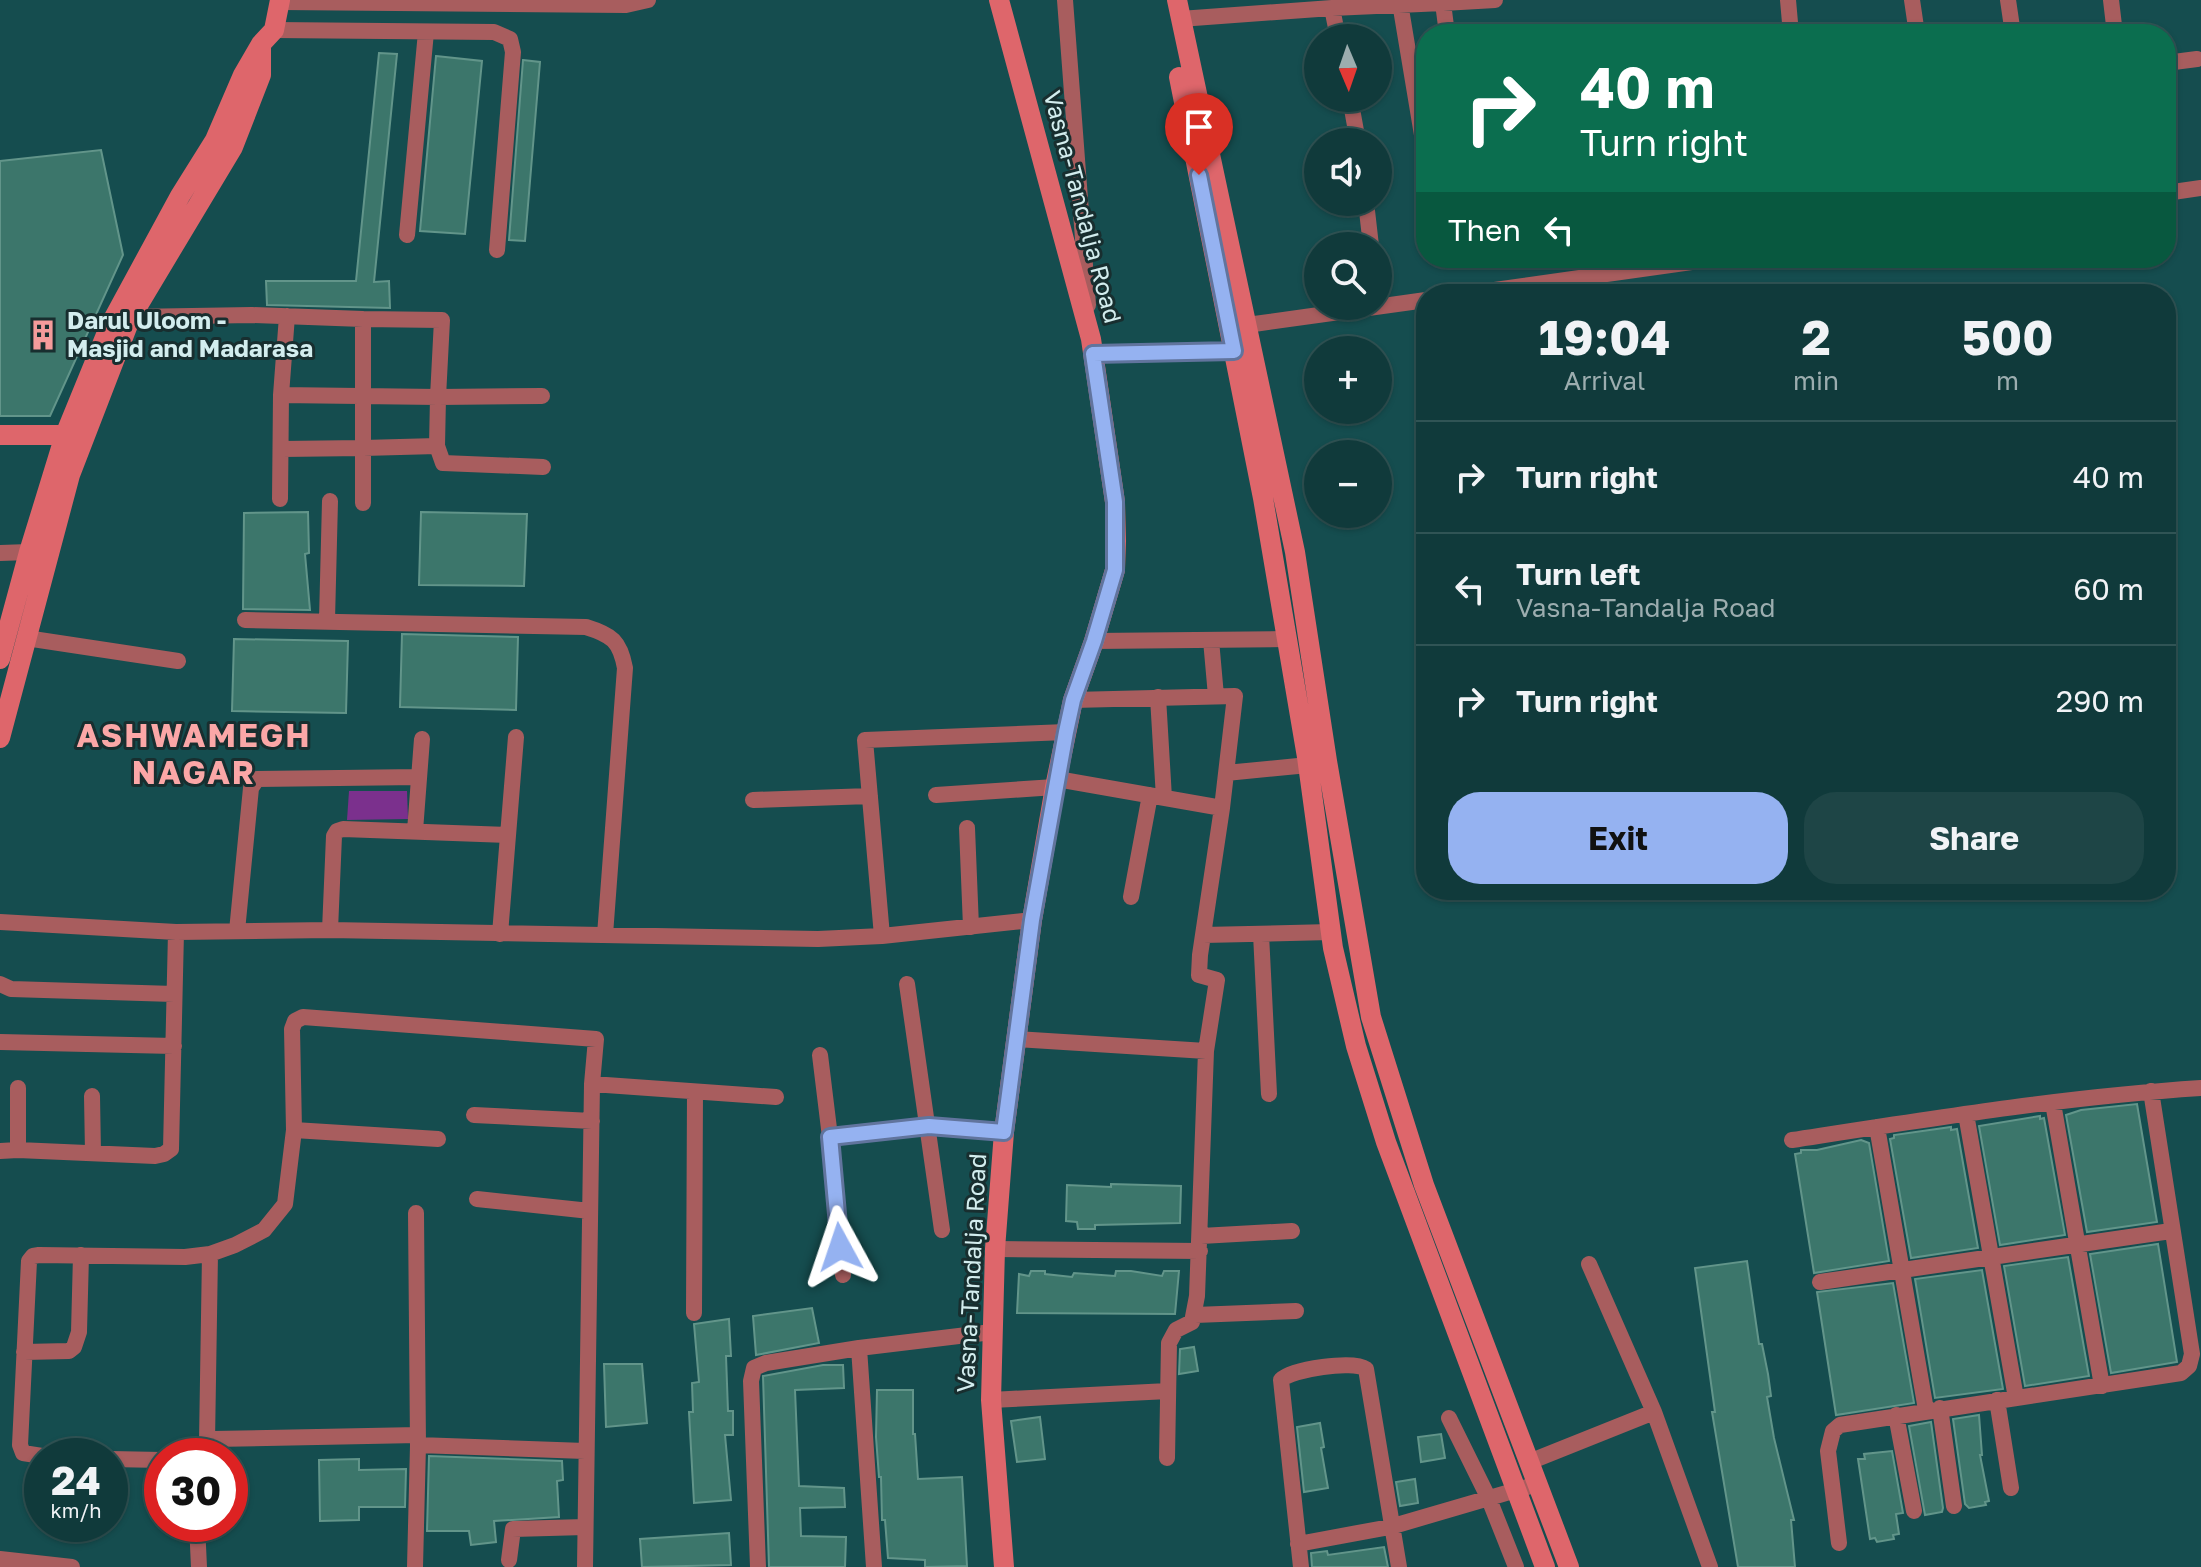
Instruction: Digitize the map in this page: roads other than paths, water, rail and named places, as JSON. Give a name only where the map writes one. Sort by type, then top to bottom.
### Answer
[{"type":"street","points":[[0,659],[67,483],[75,435],[131,317],[229,156],[261,75],[268,37],[280,1],[626,5],[648,0]]},
{"type":"street","name":"Vasna-Tandalja Road","points":[[999,0],[1092,346],[1115,502],[1116,541],[1115,570],[1073,700],[1056,783],[1032,920],[1004,1132],[995,1249],[991,1400],[1004,1567]]},
{"type":"street","points":[[1065,0],[1092,346],[1234,351]]},
{"type":"street","points":[[1163,0],[1263,498],[1308,765],[1331,932],[1356,1046],[1386,1142],[1545,1567]]},
{"type":"street","points":[[1495,0],[1332,8],[1282,6],[1178,10],[1295,552],[1371,1017],[1424,1185],[1569,1567]]},
{"type":"street","points":[[1788,0],[1790,24]]},
{"type":"street","points":[[1912,0],[1916,24]]},
{"type":"street","points":[[2008,0],[2012,24]]},
{"type":"street","points":[[2111,0],[2114,24]]},
{"type":"street","points":[[1400,3],[1416,99]]},
{"type":"street","points":[[1443,3],[1446,24]]},
{"type":"street","points":[[1332,8],[1335,24]]},
{"type":"street","points":[[407,235],[426,32]]},
{"type":"street","points":[[268,37],[494,32],[510,39],[513,52],[497,250]]},
{"type":"street","points":[[0,738],[12,633],[29,552],[75,435],[110,325],[180,196],[215,140],[243,75],[268,37]]},
{"type":"street","points":[[2176,62],[2197,59]]},
{"type":"street","points":[[2176,192],[2201,188]]},
{"type":"street","points":[[1537,284],[1649,268]]},
{"type":"street","points":[[1247,325],[1416,301]]},
{"type":"street","points":[[131,317],[287,316],[442,320],[437,446],[443,463],[543,467]]},
{"type":"street","points":[[280,499],[281,395],[287,316]]},
{"type":"street","points":[[363,319],[363,503]]},
{"type":"street","points":[[281,395],[542,396]]},
{"type":"street","points":[[0,435],[75,435]]},
{"type":"street","points":[[282,449],[437,446]]},
{"type":"street","points":[[327,620],[330,501]]},
{"type":"street","points":[[0,553],[29,552]]},
{"type":"street","points":[[245,620],[586,627],[607,633],[618,645],[625,668],[605,935]]},
{"type":"street","points":[[12,633],[178,661]]},
{"type":"street","points":[[1094,641],[1286,639]]},
{"type":"street","points":[[1211,640],[1216,696]]},
{"type":"street","points":[[1073,700],[1235,696],[1199,975],[1217,980],[1206,1051],[1195,1315],[1192,1322],[1170,1336],[1167,1458]]},
{"type":"street","points":[[1131,897],[1157,797],[1158,697]]},
{"type":"street","points":[[882,936],[865,740],[1066,732]]},
{"type":"street","points":[[500,934],[516,737]]},
{"type":"street","points":[[415,831],[422,739]]},
{"type":"street","points":[[1226,773],[1308,765]]},
{"type":"street","points":[[237,931],[251,788],[257,779],[419,777]]},
{"type":"street","points":[[936,795],[1056,783],[1222,808]]},
{"type":"street","points":[[753,800],[870,796]]},
{"type":"street","points":[[967,828],[971,927]]},
{"type":"street","points":[[330,930],[334,836],[337,831],[508,835]]},
{"type":"street","points":[[0,922],[176,932],[330,930],[762,940],[882,936],[1032,920]]},
{"type":"street","points":[[0,1151],[155,1156],[171,1149],[176,932]]},
{"type":"street","points":[[1203,935],[1331,932]]},
{"type":"street","points":[[1261,934],[1269,1094]]},
{"type":"street","points":[[0,984],[11,989],[174,994]]},
{"type":"street","points":[[907,984],[942,1230]]},
{"type":"street","points":[[24,1453],[20,1445],[29,1261],[39,1255],[185,1257],[210,1254],[264,1230],[285,1204],[294,1130],[292,1029],[295,1021],[303,1017],[596,1039],[592,1084],[585,1567]]},
{"type":"street","points":[[1016,1039],[1206,1051]]},
{"type":"street","points":[[0,1042],[174,1046]]},
{"type":"street","points":[[820,1055],[843,1275]]},
{"type":"street","points":[[592,1084],[776,1097]]},
{"type":"street","points":[[18,1088],[18,1150]]},
{"type":"street","points":[[1792,1140],[1966,1114],[2151,1091],[2201,1088]]},
{"type":"street","points":[[1839,1543],[1828,1451],[1833,1431],[1848,1422],[2102,1386],[2181,1373],[2189,1366],[2192,1354],[2151,1091]]},
{"type":"street","points":[[694,1313],[695,1092]]},
{"type":"street","points":[[92,1096],[93,1153]]},
{"type":"street","points":[[2053,1103],[2102,1386]]},
{"type":"street","points":[[1966,1114],[2016,1398]]},
{"type":"street","points":[[474,1115],[592,1121]]},
{"type":"street","points":[[830,1137],[929,1126],[1004,1132]]},
{"type":"street","points":[[1877,1127],[1901,1269],[1954,1506]]},
{"type":"street","points":[[294,1130],[438,1139]]},
{"type":"street","points":[[477,1199],[590,1211]]},
{"type":"street","points":[[415,1567],[418,1440],[416,1213]]},
{"type":"street","points":[[995,1249],[1200,1243],[1292,1231]]},
{"type":"street","points":[[1820,1282],[2171,1231]]},
{"type":"street","points":[[207,1438],[210,1254]]},
{"type":"street","points":[[24,1352],[69,1351],[74,1347],[79,1332],[81,1255]]},
{"type":"street","points":[[1589,1264],[1654,1412],[1710,1567]]},
{"type":"street","points":[[1195,1315],[1296,1311]]},
{"type":"street","points":[[758,1567],[751,1381],[754,1368],[766,1363],[859,1348],[992,1332]]},
{"type":"street","points":[[859,1348],[874,1567]]},
{"type":"street","points":[[1301,1567],[1281,1380],[1289,1373],[1353,1364],[1366,1369],[1399,1567]]},
{"type":"street","points":[[991,1400],[1168,1391]]},
{"type":"street","points":[[1997,1400],[2011,1488]]},
{"type":"street","points":[[1529,1462],[1654,1412]]},
{"type":"street","points":[[1896,1415],[1914,1511]]},
{"type":"street","points":[[1449,1418],[1489,1499],[1516,1567]]},
{"type":"street","points":[[248,1439],[418,1440],[585,1451]]},
{"type":"street","points":[[1298,1544],[1390,1527],[1537,1484]]},
{"type":"street","points":[[509,1560],[513,1529],[585,1527]]},
{"type":"street","points":[[198,1542],[199,1567]]},
{"type":"street","points":[[0,1559],[72,1567]]},
{"type":"place","name":"Darul Uloom - Masjid and Madarasa","points":[[43,335]]},
{"type":"district","name":"ASHWAMEGH NAGAR","points":[[194,754]]}]
